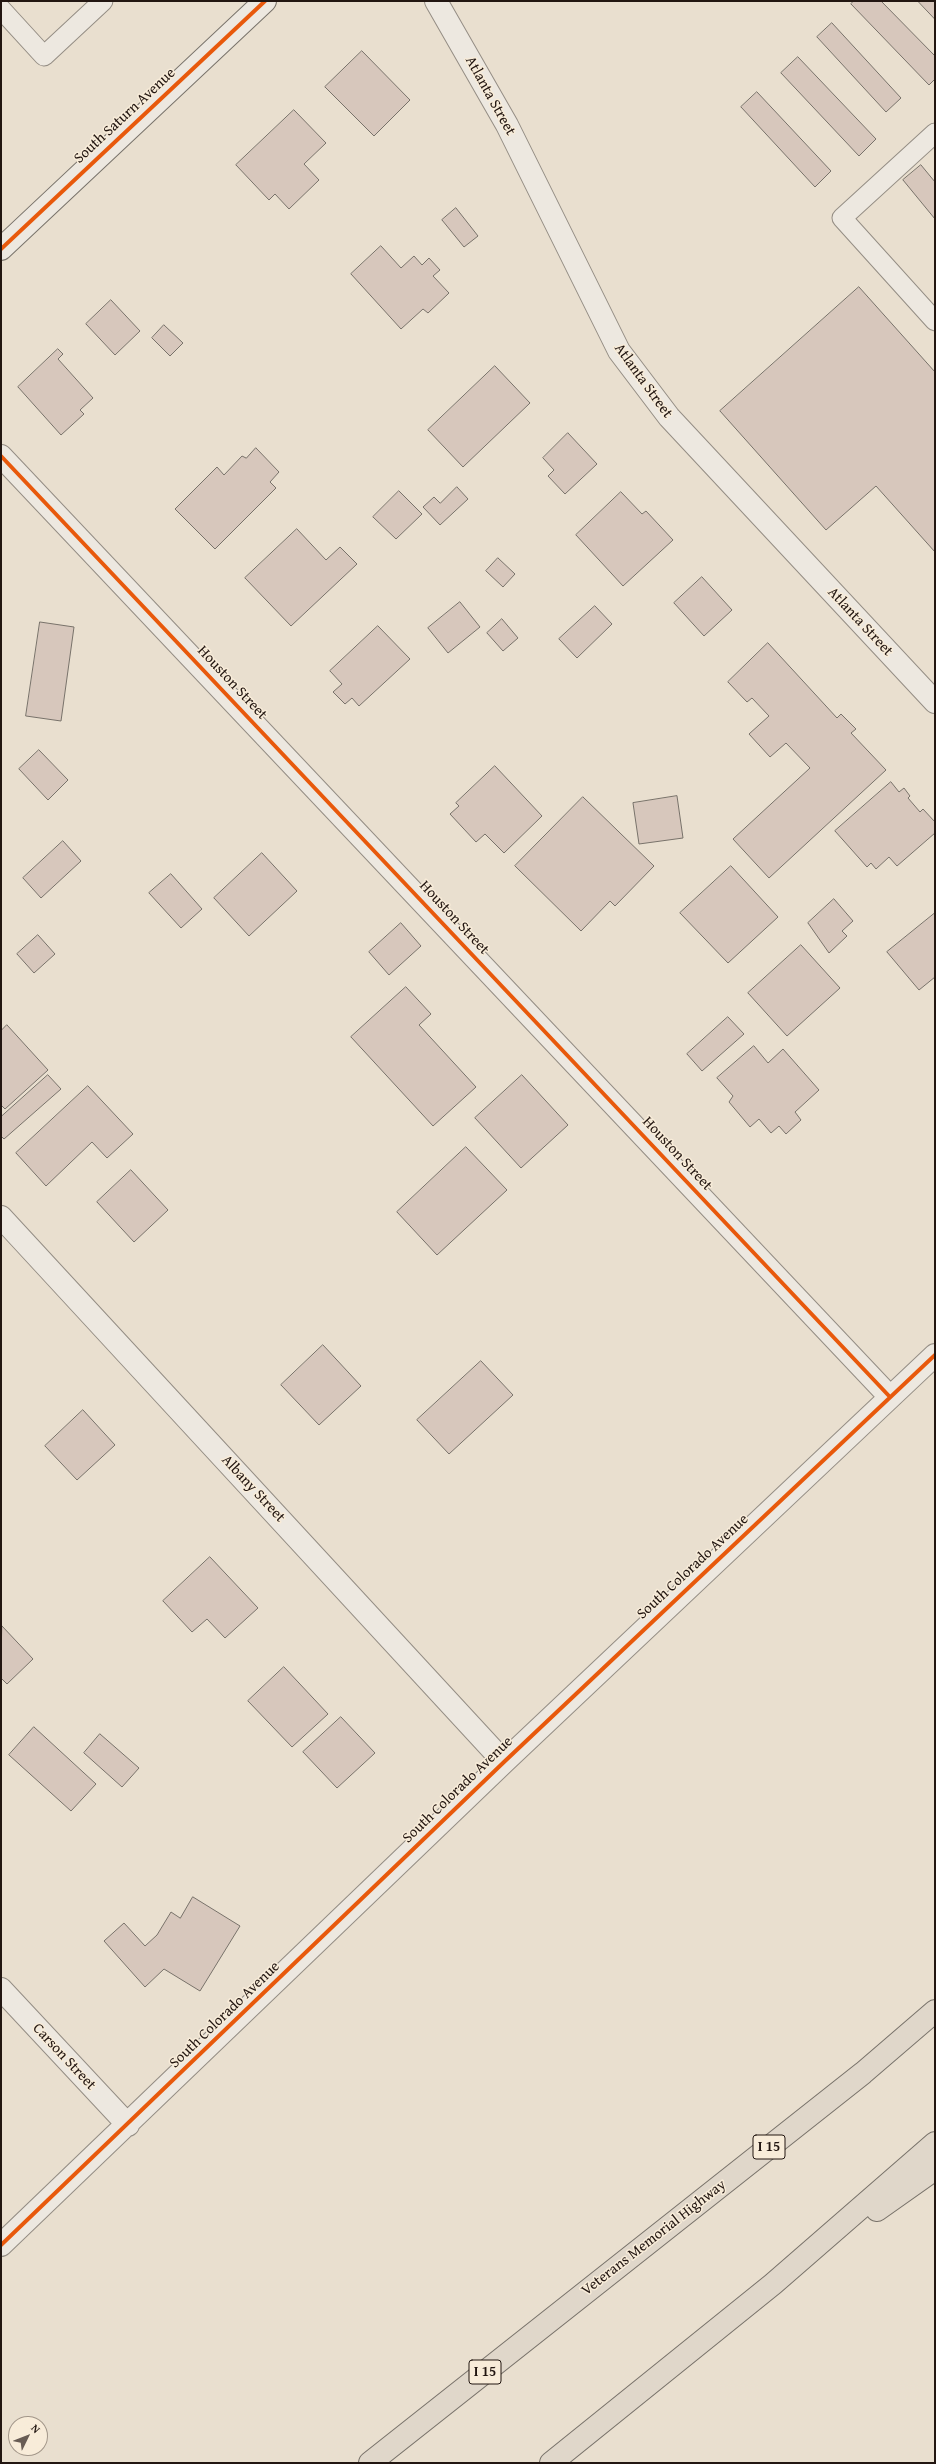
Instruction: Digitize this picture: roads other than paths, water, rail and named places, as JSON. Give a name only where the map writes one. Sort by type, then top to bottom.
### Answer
[{"type":"highway","points":[[863,2073],[935,2002]]},
{"type":"highway","name":"Veterans Memorial Highway","points":[[370,2463],[863,2073],[935,2011]]},
{"type":"highway","points":[[551,2463],[773,2284],[935,2143]]},
{"type":"highway","points":[[773,2284],[935,2169]]},
{"type":"street","name":"South Saturn Avenue","points":[[1,249],[266,1]]},
{"type":"street","name":"Atlanta Street","points":[[436,1],[508,125],[619,351],[669,417],[935,702]]},
{"type":"street","name":"Houston Street","points":[[1,456],[890,1397]]},
{"type":"street","name":"Albany Street","points":[[1,1217],[504,1762]]},
{"type":"street","name":"South Colorado Avenue","points":[[1,2245],[128,2125],[504,1762],[935,1355]]},
{"type":"street","name":"Carson Street","points":[[1,1989],[128,2125]]},
{"type":"lane","points":[[1,9],[44,56],[103,1]]},
{"type":"lane","points":[[935,133],[842,218],[935,321]]}]
